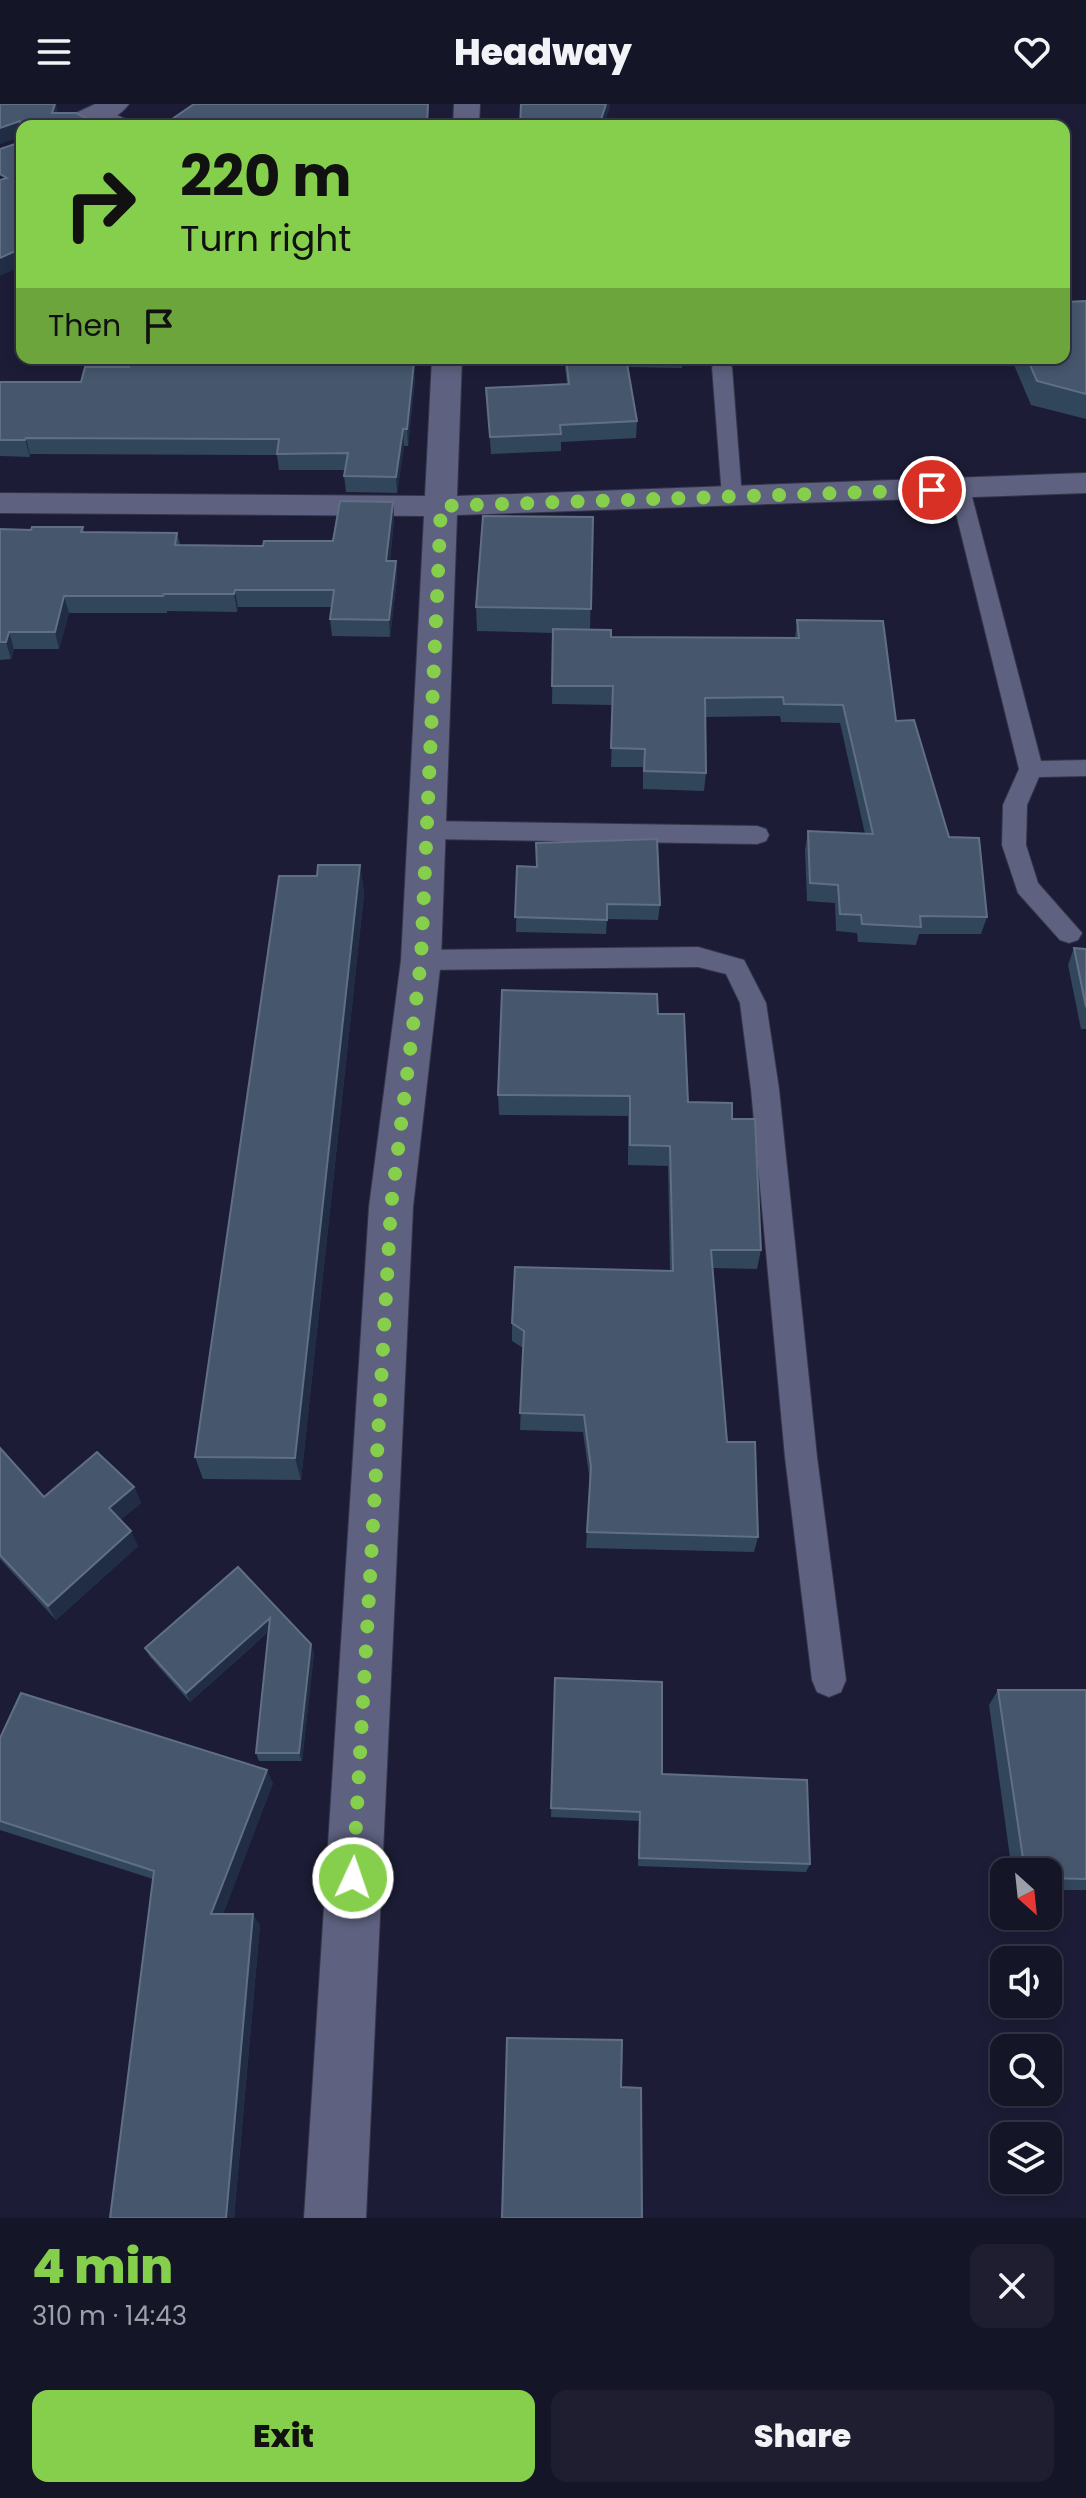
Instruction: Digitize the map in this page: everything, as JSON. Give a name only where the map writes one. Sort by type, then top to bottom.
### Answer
[{"type":"street","points":[[83,120],[108,108]]},
{"type":"street","points":[[335,2218],[391,1207],[421,960],[447,364]]},
{"type":"street","points":[[0,503],[441,506],[1086,483]]},
{"type":"lane","points":[[722,367],[732,497]]},
{"type":"lane","points":[[960,489],[1031,769],[1015,805],[1014,845],[1027,887],[1069,933]]},
{"type":"lane","points":[[1031,769],[1086,768]]},
{"type":"lane","points":[[427,830],[757,835]]},
{"type":"lane","points":[[421,960],[698,957],[735,967],[753,1003],[765,1089],[801,1457],[829,1680]]},
{"type":"building","points":[[0,104],[55,104],[52,113],[76,113],[90,120],[16,120],[0,128]]},
{"type":"building","points":[[194,104],[428,104],[427,120],[171,120]]},
{"type":"building","points":[[521,104],[606,104],[601,120],[520,120]]},
{"type":"building","points":[[16,144],[16,251],[0,258],[0,180],[7,178],[0,174],[0,149]]},
{"type":"building","points":[[1086,301],[1086,394],[1037,381],[1030,364],[1070,364],[1070,302]]},
{"type":"building","points":[[130,364],[414,364],[407,429],[403,429],[396,477],[344,476],[348,453],[277,454],[279,439],[0,440],[0,382],[81,382],[85,367],[129,367]]},
{"type":"building","points":[[567,364],[627,364],[637,421],[560,425],[561,434],[490,437],[486,388],[569,384]]},
{"type":"building","points":[[340,501],[393,502],[386,561],[396,561],[389,620],[330,619],[334,590],[64,596],[55,632],[9,632],[6,642],[0,642],[0,529],[83,527],[81,532],[177,533],[175,545],[263,546],[264,541],[333,541]]},
{"type":"building","points":[[483,516],[593,517],[591,609],[476,607]]},
{"type":"building","points":[[797,620],[883,621],[896,721],[914,720],[949,837],[979,838],[987,917],[920,916],[921,927],[862,924],[861,915],[840,914],[838,885],[810,883],[808,831],[873,834],[843,705],[784,704],[783,697],[705,698],[706,773],[644,771],[645,749],[611,748],[613,686],[552,686],[553,629],[611,630],[611,637],[799,638]]},
{"type":"building","points":[[657,839],[660,905],[607,904],[607,920],[515,917],[517,866],[537,867],[536,843]]},
{"type":"building","points":[[318,865],[360,865],[295,1458],[195,1457],[279,876],[317,876]]},
{"type":"building","points":[[1074,948],[1086,949],[1086,1007]]},
{"type":"building","points":[[502,990],[657,994],[658,1014],[684,1014],[688,1102],[732,1103],[732,1119],[755,1119],[761,1250],[711,1250],[727,1442],[755,1442],[758,1537],[587,1532],[591,1467],[584,1415],[520,1413],[524,1331],[512,1323],[515,1267],[673,1271],[670,1146],[630,1145],[630,1096],[498,1095]]},
{"type":"building","points":[[0,1448],[44,1497],[97,1452],[134,1487],[109,1508],[131,1531],[48,1606],[0,1555]]},
{"type":"building","points":[[238,1567],[311,1644],[299,1753],[256,1753],[270,1618],[186,1693],[145,1648]]},
{"type":"building","points":[[555,1678],[662,1682],[662,1774],[807,1780],[810,1864],[639,1858],[640,1812],[551,1808]]},
{"type":"building","points":[[998,1690],[1086,1690],[1086,1879],[1062,1878],[1062,1858],[1023,1858]]},
{"type":"building","points":[[21,1693],[267,1770],[211,1914],[253,1914],[226,2218],[110,2218],[154,1871],[0,1821],[0,1738]]},
{"type":"building","points":[[507,2038],[622,2040],[621,2087],[641,2088],[642,2218],[502,2218]]},
{"type":"route","points":[[353,1878],[391,1207],[421,960],[441,506],[932,490]]}]
